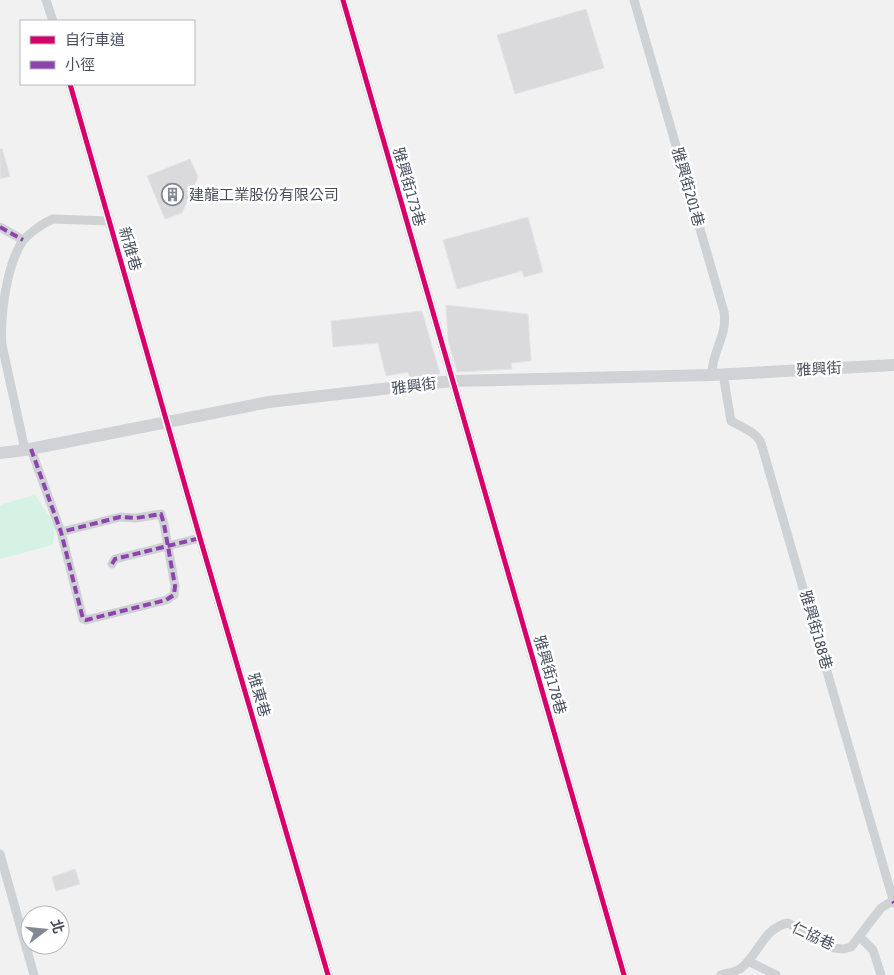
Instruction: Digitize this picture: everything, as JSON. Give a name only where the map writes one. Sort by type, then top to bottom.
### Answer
[{"type":"street","points":[[46,0],[52,20]]},
{"type":"street","name":"雅興街173巷","points":[[343,0],[452,381]]},
{"type":"street","name":"雅興街201巷","points":[[634,0],[726,320],[712,364],[717,374]]},
{"type":"street","name":"新雅巷","points":[[70,85],[167,422]]},
{"type":"street","points":[[60,532],[120,517],[136,518],[161,514],[175,591],[171,598],[166,600],[86,620],[83,619],[60,532],[28,450],[2,345],[2,302],[12,265],[23,240],[48,221],[109,221]]},
{"type":"street","points":[[0,226],[23,240]]},
{"type":"street","name":"雅興街","points":[[0,453],[28,450],[268,402],[452,381],[717,374],[894,365]]},
{"type":"street","name":"雅興街188巷","points":[[717,374],[731,421],[759,438],[894,901]]},
{"type":"street","name":"雅興街178巷","points":[[452,381],[624,975]]},
{"type":"street","name":"雅東巷","points":[[167,422],[328,975]]},
{"type":"street","points":[[112,564],[115,559],[200,538]]},
{"type":"street","points":[[0,854],[34,975]]},
{"type":"street","name":"仁協巷","points":[[721,975],[739,970],[769,934],[780,925],[788,923],[834,948],[843,949],[851,947],[881,908],[894,901]]},
{"type":"street","points":[[860,937],[873,950],[881,975]]},
{"type":"street","points":[[748,961],[776,975]]},
{"type":"green space","points":[[35,495],[55,525],[53,545],[0,559],[0,505]]},
{"type":"building","points":[[586,9],[604,68],[515,94],[497,35]]},
{"type":"building","points":[[0,149],[2,149],[10,176],[0,179]]},
{"type":"building","name":"建龍工業股份有限公司","points":[[190,159],[198,177],[182,213],[165,219],[147,176]]},
{"type":"building","points":[[528,217],[543,272],[524,277],[522,271],[457,289],[443,240]]},
{"type":"building","points":[[446,305],[528,314],[531,361],[511,363],[512,369],[457,372],[448,340]]},
{"type":"building","points":[[422,311],[440,374],[410,378],[408,372],[386,376],[378,343],[333,347],[331,321]]},
{"type":"building","points":[[75,869],[80,884],[56,891],[52,877]]},
{"type":"marked path","points":[[0,227],[23,240]]},
{"type":"marked path","points":[[31,449],[61,532],[83,619],[86,620],[166,600],[174,595],[175,586],[161,514],[136,518],[120,517],[61,532]]},
{"type":"marked path","points":[[112,564],[115,559],[200,538]]},
{"type":"cycle path","points":[[343,0],[624,975]]},
{"type":"cycle path","points":[[70,85],[328,975]]},
{"type":"place","name":"建龍工業股份有限公司","points":[[173,195]]}]
